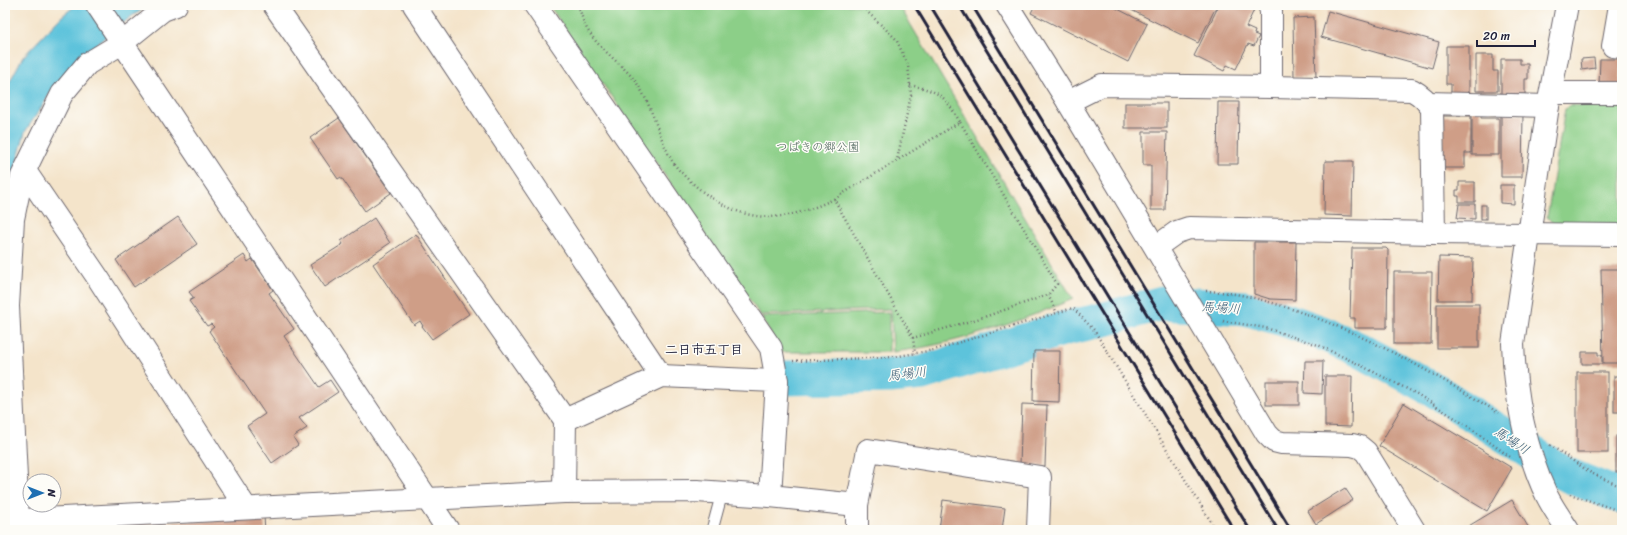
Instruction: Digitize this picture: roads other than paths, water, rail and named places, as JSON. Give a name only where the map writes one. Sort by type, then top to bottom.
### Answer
[{"type":"street","points":[[97,5],[448,530]]},
{"type":"street","points":[[176,5],[163,10],[122,43],[87,64],[62,94],[25,171],[13,219],[8,306],[11,521],[133,516],[246,508],[564,492],[697,491],[770,496],[857,505]]},
{"type":"street","points":[[274,5],[564,420],[564,492]]},
{"type":"street","points":[[414,5],[661,376]]},
{"type":"street","points":[[535,5],[771,348],[775,371],[770,496]]},
{"type":"street","points":[[1007,5],[1068,102],[1267,434],[1274,441],[1282,443],[1352,444],[1360,447],[1366,452],[1414,530]]},
{"type":"street","points":[[1269,5],[1271,11],[1271,87]]},
{"type":"street","points":[[1567,5],[1550,99],[1513,344],[1515,378],[1526,434],[1547,496],[1568,530]]},
{"type":"street","points":[[1620,5],[1613,46],[1622,47]]},
{"type":"street","points":[[1068,102],[1102,85],[1412,90],[1423,96],[1432,109],[1434,233]]},
{"type":"street","points":[[1428,103],[1550,99],[1622,93]]},
{"type":"street","points":[[25,171],[98,278],[246,508]]},
{"type":"street","points":[[1156,248],[1177,232],[1189,228],[1622,235]]},
{"type":"street","points":[[564,420],[661,376],[775,371]]},
{"type":"street","points":[[857,530],[857,505],[868,450],[1040,477],[1038,530]]},
{"type":"lane","points":[[712,530],[722,493]]},
{"type":"water","points":[[76,5],[150,5],[132,16],[80,57],[54,88],[25,132],[5,208],[5,90],[23,57],[61,17]]},
{"type":"waterway","name":"馬場川","points":[[783,378],[890,376],[922,373],[1062,329],[1098,321],[1162,303],[1245,308],[1283,319],[1322,333],[1360,350],[1436,391],[1565,474],[1622,497]]},
{"type":"railway","points":[[914,5],[1234,530]]},
{"type":"railway","points":[[930,5],[1250,530]]},
{"type":"railway","points":[[959,5],[1278,530]]},
{"type":"railway","points":[[972,5],[1291,530]]},
{"type":"district","name":"二日市五丁目","points":[[704,349]]},
{"type":"park label","name":"つばきの郷公園","points":[[818,147]]}]
